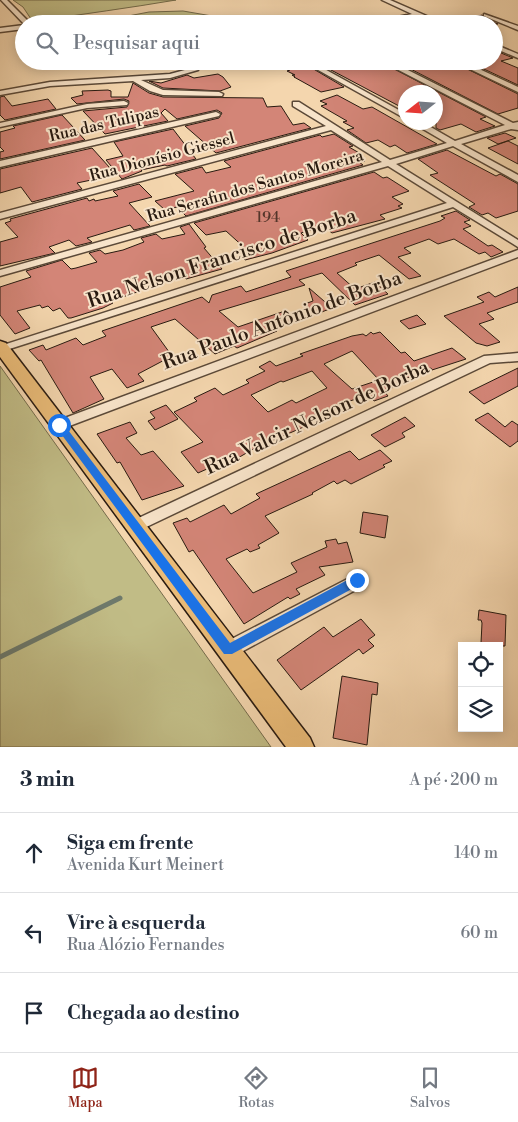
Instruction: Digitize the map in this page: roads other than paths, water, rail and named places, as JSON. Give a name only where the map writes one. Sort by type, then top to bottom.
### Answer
[{"type":"main road","points":[[1,348],[301,747]]},
{"type":"street","points":[[4,0],[19,15]]},
{"type":"street","points":[[386,0],[419,14]]},
{"type":"street","points":[[7,11],[14,10]]},
{"type":"street","points":[[414,15],[419,14]]},
{"type":"street","points":[[503,22],[518,28]]},
{"type":"street","points":[[0,30],[15,28]]},
{"type":"street","points":[[503,50],[518,56]]},
{"type":"street","points":[[0,93],[50,84],[170,76],[192,70]]},
{"type":"street","points":[[321,70],[398,113]]},
{"type":"street","points":[[402,70],[516,126]]},
{"type":"street","points":[[475,70],[518,90]]},
{"type":"street","points":[[134,78],[142,86],[155,91],[219,94]]},
{"type":"street","points":[[200,92],[216,85]]},
{"type":"street","points":[[0,125],[87,106],[124,103]]},
{"type":"street","points":[[296,104],[518,244]]},
{"type":"street","name":"Rua das Tulipas","points":[[0,164],[216,114]]},
{"type":"street","name":"Rua Serafin dos Santos Moreira","points":[[0,273],[516,126]]},
{"type":"street","name":"Rua Dionísio Giessel","points":[[0,216],[332,127]]},
{"type":"street","points":[[430,130],[518,180]]},
{"type":"street","name":"Rua Nelson Francisco de Borba","points":[[1,348],[454,204]]},
{"type":"street","name":"Rua Paulo Antônio de Borba","points":[[59,425],[518,253]]},
{"type":"street","name":"Rua Valcir Nelson de Borba","points":[[135,526],[488,360],[518,357]]},
{"type":"street","points":[[228,650],[357,580]]},
{"type":"waterway","points":[[0,657],[120,598]]}]
